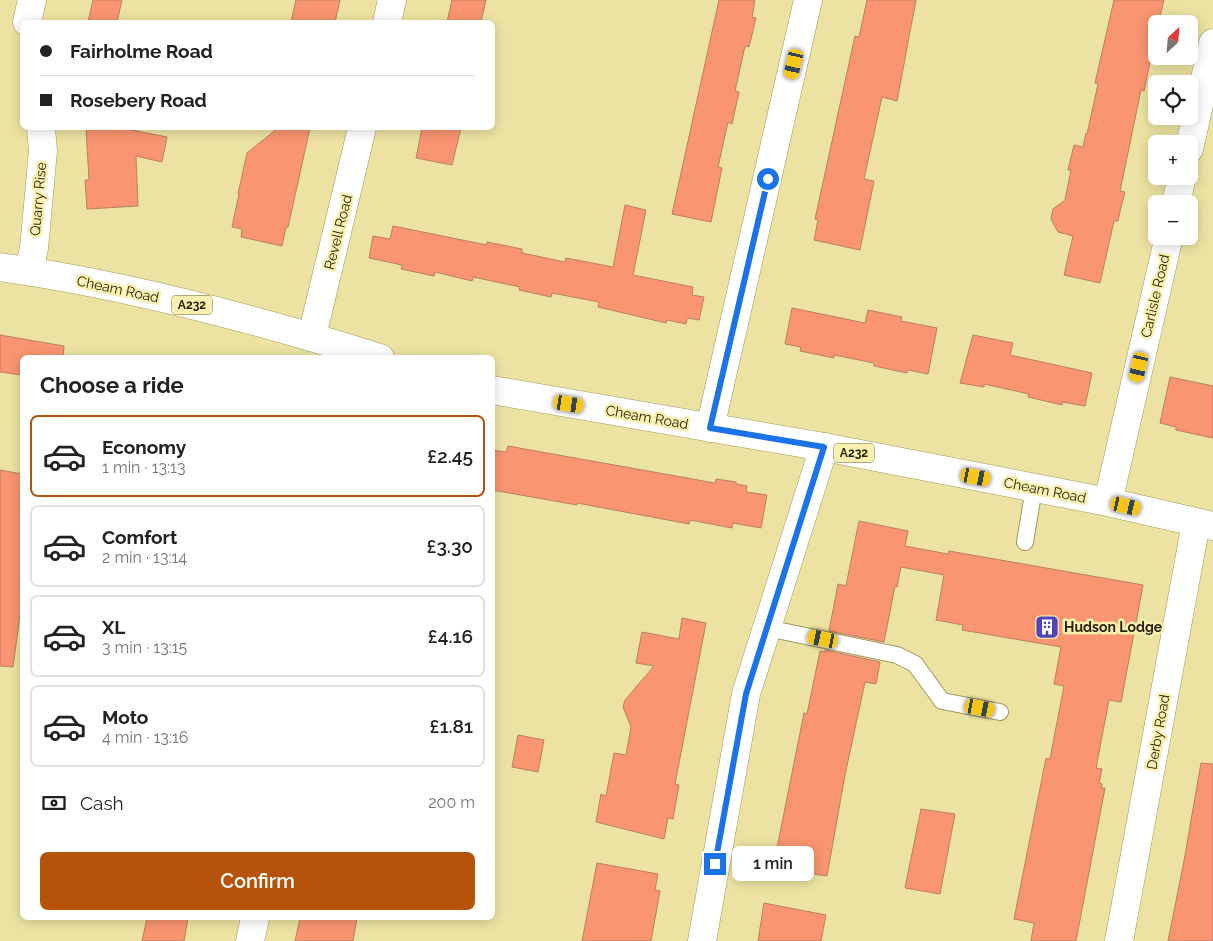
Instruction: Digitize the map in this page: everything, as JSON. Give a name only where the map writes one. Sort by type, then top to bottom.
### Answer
[{"type":"main road","points":[[27,20],[32,0]]},
{"type":"main road","points":[[387,20],[392,0]]},
{"type":"main road","points":[[710,428],[808,0]]},
{"type":"main road","points":[[1192,135],[1213,43]]},
{"type":"main road","name":"Quarry Rise","points":[[29,271],[34,248],[43,151],[42,130]]},
{"type":"main road","name":"Revell Road","points":[[312,336],[362,130]]},
{"type":"main road","name":"Carlisle Road","points":[[1108,502],[1167,245]]},
{"type":"main road","name":"Cheam Road","points":[[0,267],[158,296],[312,336],[365,355]]},
{"type":"main road","name":"Cheam Road","points":[[495,391],[824,447],[1108,502],[1205,524]]},
{"type":"main road","points":[[702,941],[738,730],[746,694],[824,447]]},
{"type":"main road","name":"Derby Road","points":[[1119,941],[1205,524]]},
{"type":"main road","points":[[250,941],[255,920]]},
{"type":"lane","points":[[1025,542],[1034,488]]},
{"type":"lane","points":[[767,628],[897,655],[915,664],[942,701],[1000,712]]},
{"type":"building","points":[[93,0],[122,0],[117,20],[88,20]]},
{"type":"building","points":[[296,0],[340,0],[335,20],[291,20]]},
{"type":"building","points":[[452,0],[486,0],[481,20],[447,20]]},
{"type":"building","points":[[719,0],[755,0],[752,17],[756,18],[749,47],[745,46],[735,91],[739,92],[732,124],[728,122],[718,167],[722,168],[711,222],[672,214]]},
{"type":"building","points":[[867,0],[916,0],[897,101],[882,97],[864,179],[874,181],[860,250],[814,240],[818,220],[815,219],[855,36],[859,37]]},
{"type":"building","points":[[1114,0],[1164,0],[1160,15],[1148,15],[1149,65],[1144,91],[1141,90],[1120,191],[1125,192],[1118,221],[1114,221],[1100,283],[1064,275],[1073,236],[1058,232],[1051,219],[1053,209],[1065,200],[1071,170],[1068,170],[1074,145],[1083,147],[1098,84],[1095,83]]},
{"type":"building","points":[[86,130],[132,130],[167,137],[162,162],[136,156],[138,206],[87,209],[85,180],[89,180]]},
{"type":"building","points":[[276,130],[310,130],[282,246],[241,237],[242,229],[232,227],[247,153]]},
{"type":"building","points":[[422,130],[461,130],[452,165],[416,158]]},
{"type":"building","points":[[625,205],[646,210],[633,275],[693,287],[692,295],[704,297],[699,320],[687,318],[686,324],[667,320],[666,323],[598,307],[599,302],[552,293],[551,297],[519,290],[520,287],[473,277],[472,281],[435,272],[434,276],[401,269],[402,265],[369,258],[373,236],[390,239],[393,226],[487,245],[487,242],[522,249],[522,253],[565,262],[566,258],[613,267]]},
{"type":"building","points":[[792,308],[865,323],[868,310],[902,317],[901,321],[937,328],[928,374],[908,370],[907,373],[874,366],[874,363],[800,351],[801,347],[785,344]]},
{"type":"building","points":[[0,335],[64,346],[63,355],[20,355],[20,375],[0,372]]},
{"type":"building","points":[[973,335],[1013,343],[1010,355],[1092,373],[1085,406],[1062,402],[1062,405],[1028,397],[1029,394],[984,384],[984,387],[960,383]]},
{"type":"building","points":[[1170,377],[1213,386],[1213,438],[1176,430],[1176,427],[1160,423]]},
{"type":"building","points":[[508,446],[715,483],[716,479],[736,482],[736,484],[747,486],[746,492],[767,495],[761,528],[733,523],[732,528],[690,520],[689,524],[577,503],[577,505],[495,491],[495,450],[506,452]]},
{"type":"building","points":[[0,470],[20,474],[20,615],[13,667],[0,666]]},
{"type":"building","points":[[859,521],[908,531],[905,546],[948,554],[949,551],[1143,585],[1121,702],[1109,700],[1096,768],[1102,769],[1099,783],[1102,784],[1101,788],[1105,788],[1076,941],[1031,941],[1034,923],[1014,919],[1046,758],[1050,759],[1064,686],[1054,684],[1061,647],[962,630],[963,625],[936,620],[944,575],[901,567],[897,587],[895,586],[884,642],[829,631],[838,584],[846,586]]},
{"type":"building","points":[[682,618],[706,623],[675,784],[679,785],[673,819],[668,818],[664,839],[596,822],[601,794],[606,796],[614,753],[626,755],[631,727],[623,707],[625,700],[654,666],[636,663],[642,632],[679,639]]},
{"type":"building","points":[[825,650],[880,662],[876,684],[865,682],[845,775],[827,876],[773,868],[804,713],[807,714],[820,651],[825,652]]},
{"type":"building","points":[[518,735],[544,740],[538,772],[512,767]]},
{"type":"building","points":[[1201,763],[1213,764],[1213,941],[1168,941],[1184,861]]},
{"type":"building","points":[[921,809],[955,814],[940,894],[905,888]]},
{"type":"building","points":[[597,863],[658,874],[655,890],[660,891],[651,941],[582,941]]},
{"type":"building","points":[[764,903],[826,915],[821,941],[758,941]]},
{"type":"building","points":[[147,920],[188,920],[184,941],[142,941]]},
{"type":"building","points":[[300,920],[357,920],[353,941],[295,941]]},
{"type":"place","name":"Hudson Lodge","points":[[1047,627]]},
{"type":"route","points":[[715,864],[746,694],[824,447],[710,428],[768,179]]}]
